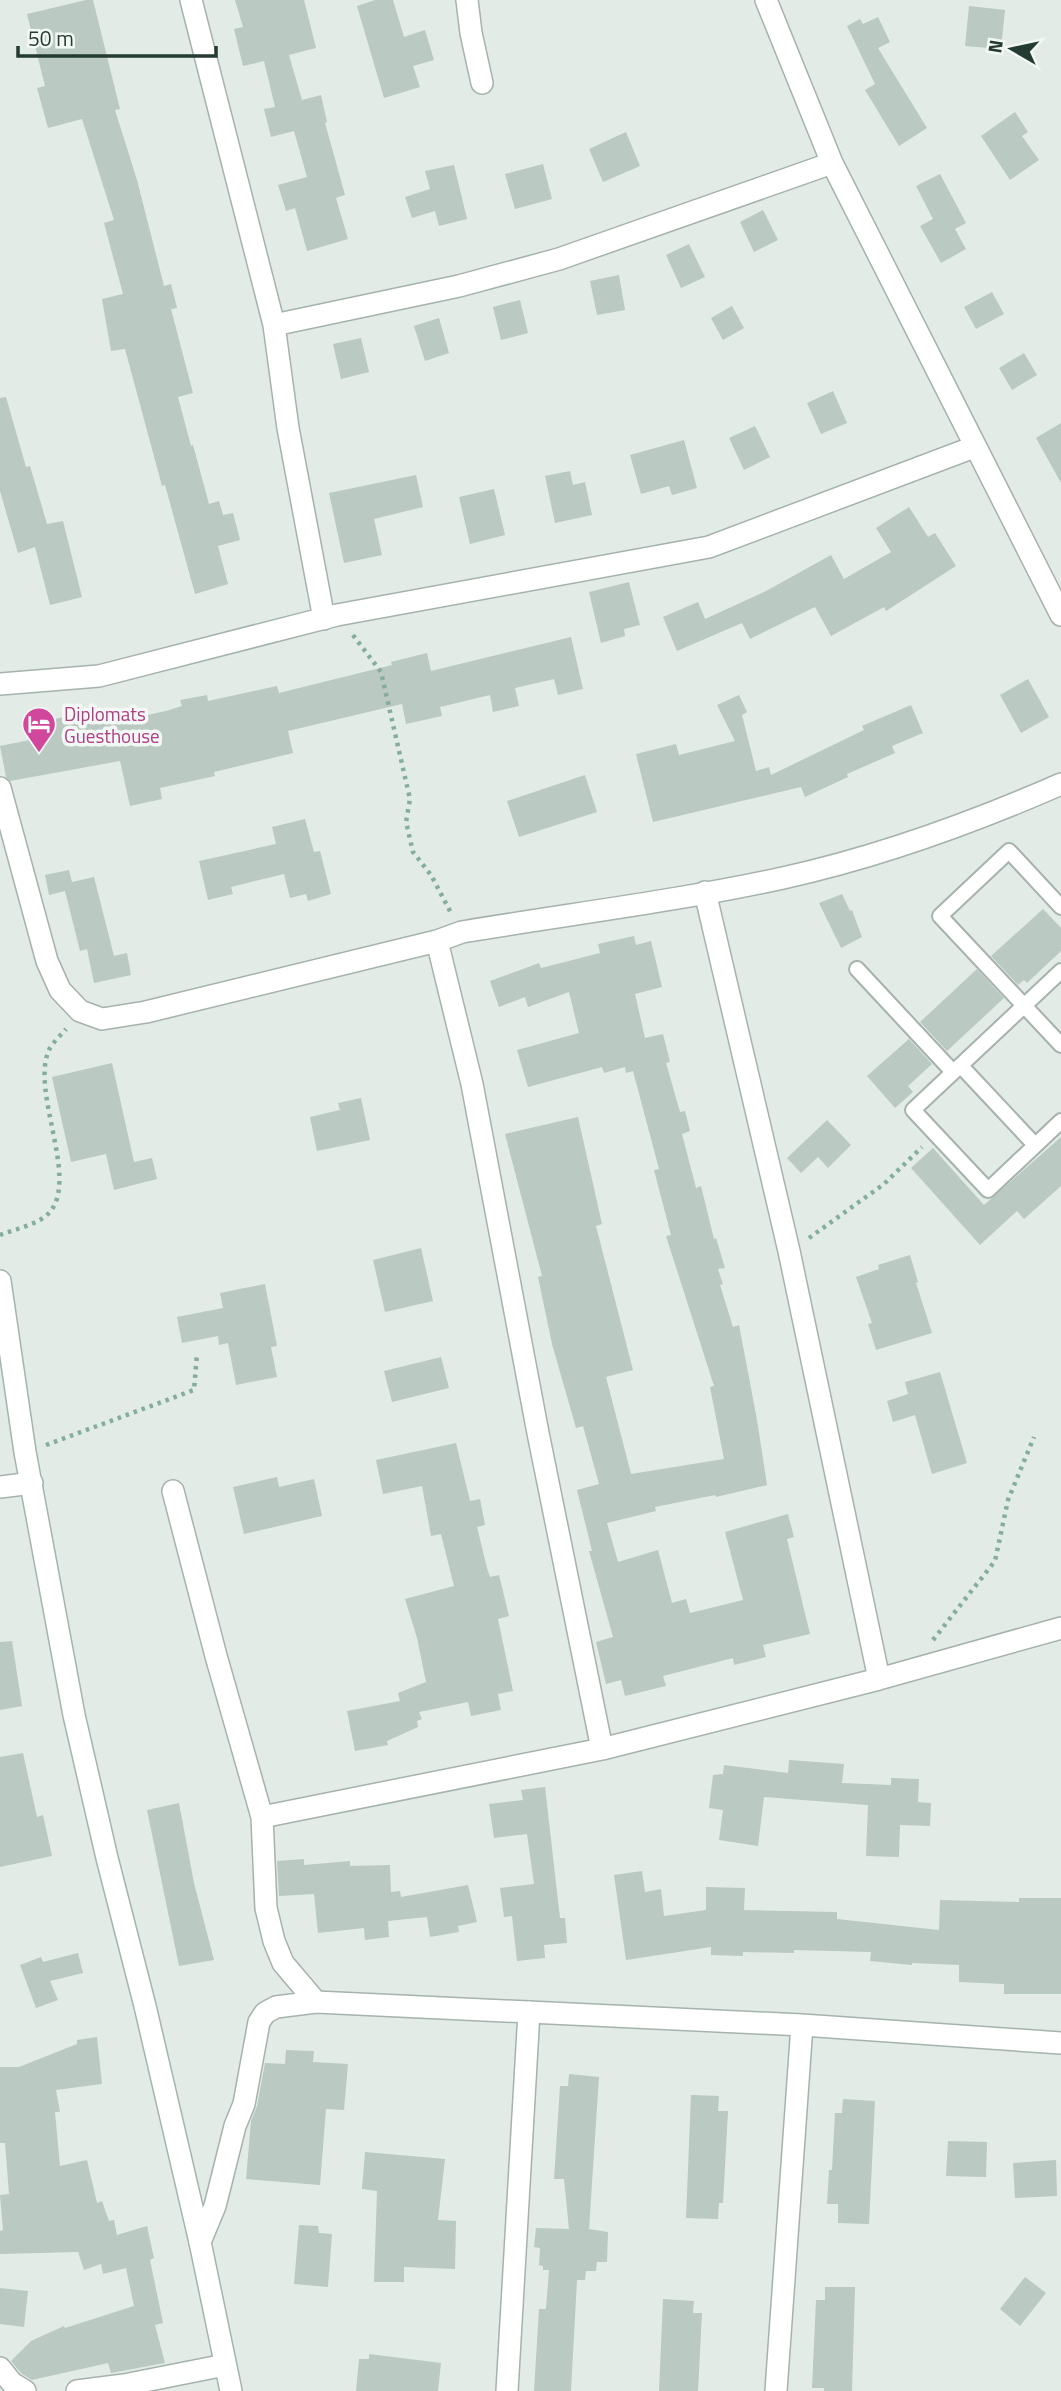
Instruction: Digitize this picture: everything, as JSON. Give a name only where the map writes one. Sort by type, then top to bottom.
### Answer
[{"type":"street","points":[[191,0],[274,325],[288,428],[331,617]]},
{"type":"street","points":[[467,0],[482,83]]},
{"type":"street","points":[[766,0],[832,163],[1061,615]]},
{"type":"street","points":[[274,325],[459,286],[559,259],[832,163]]},
{"type":"street","points":[[0,684],[99,676],[331,617],[709,547],[974,447]]},
{"type":"street","points":[[0,788],[47,961],[60,990],[80,1011],[102,1019],[146,1012],[437,941],[463,932],[785,877],[878,852],[1003,809],[1061,784]]},
{"type":"street","points":[[705,892],[789,1251],[879,1679]]},
{"type":"street","points":[[437,941],[472,1084],[538,1433],[602,1749]]},
{"type":"street","points":[[0,1281],[25,1452],[77,1728],[200,2242],[231,2391]]},
{"type":"street","points":[[0,1487],[32,1483]]},
{"type":"street","points":[[173,1491],[216,1656],[262,1816],[266,1908],[277,1952],[297,1982],[316,2002]]},
{"type":"street","points":[[262,1816],[602,1749],[879,1679],[1061,1628]]},
{"type":"street","points":[[200,2242],[215,2206],[235,2126],[244,2104],[259,2022],[265,2013],[276,2007],[316,2002],[802,2025],[1061,2043]]},
{"type":"street","points":[[508,2391],[529,2012]]},
{"type":"street","points":[[776,2391],[802,2025]]},
{"type":"street","points":[[77,2391],[124,2385],[225,2365]]},
{"type":"street","points":[[0,2368],[12,2384],[25,2391]]},
{"type":"lane","points":[[1061,907],[1009,851],[940,916],[1061,1045]]},
{"type":"lane","points":[[857,969],[1035,1145]]},
{"type":"lane","points":[[1061,971],[913,1110],[988,1190],[1061,1121]]},
{"type":"path","points":[[331,617],[381,672],[410,799],[406,822],[413,852],[431,876],[463,932]]},
{"type":"path","points":[[0,1235],[48,1214],[58,1196],[58,1171],[45,1077],[49,1050],[80,1011]]},
{"type":"path","points":[[789,1251],[884,1184],[936,1134]]},
{"type":"path","points":[[25,1452],[194,1390],[197,1354]]},
{"type":"path","points":[[908,1670],[995,1561],[1008,1500],[1034,1437]]},
{"type":"building","points":[[93,0],[120,109],[115,110],[137,180],[164,286],[171,284],[177,308],[171,309],[193,393],[178,397],[191,446],[193,445],[209,504],[219,501],[223,515],[233,513],[240,540],[218,546],[228,584],[195,594],[125,349],[111,351],[102,299],[123,294],[104,223],[114,220],[82,119],[48,128],[37,88],[45,86],[27,14]]},
{"type":"building","points":[[235,0],[304,0],[316,48],[289,55],[302,100],[321,95],[327,122],[325,123],[345,195],[336,198],[348,239],[307,251],[295,208],[286,211],[278,185],[307,177],[294,131],[271,137],[264,109],[275,107],[264,61],[243,66],[234,29],[243,27]]},
{"type":"building","points":[[375,0],[393,0],[404,37],[425,30],[434,60],[413,66],[420,87],[384,98],[357,6]]},
{"type":"building","points":[[969,6],[1005,10],[1001,49],[965,46]]},
{"type":"building","points":[[878,17],[890,42],[878,48],[927,128],[899,146],[865,90],[875,84],[847,26],[860,19],[863,24]]},
{"type":"building","points":[[1015,112],[1028,132],[1022,136],[1039,160],[1010,180],[981,136]]},
{"type":"building","points":[[626,132],[640,166],[603,182],[589,149]]},
{"type":"building","points":[[543,164],[552,199],[515,209],[505,174]]},
{"type":"building","points":[[454,165],[467,219],[439,226],[435,211],[412,218],[405,197],[430,189],[425,171]]},
{"type":"building","points":[[940,174],[966,223],[955,229],[966,249],[941,263],[920,226],[933,219],[916,186]]},
{"type":"building","points":[[763,210],[778,240],[754,252],[740,222]]},
{"type":"building","points":[[689,244],[705,277],[681,288],[666,255]]},
{"type":"building","points":[[619,275],[625,310],[597,315],[590,281]]},
{"type":"building","points":[[992,292],[1004,314],[976,329],[964,307]]},
{"type":"building","points":[[520,300],[528,333],[501,340],[493,307]]},
{"type":"building","points":[[732,306],[744,328],[723,340],[711,318]]},
{"type":"building","points":[[439,318],[449,353],[425,361],[414,326]]},
{"type":"building","points":[[361,338],[369,372],[341,379],[333,344]]},
{"type":"building","points":[[1024,353],[1037,375],[1012,390],[999,368]]},
{"type":"building","points":[[833,391],[847,423],[821,434],[807,403]]},
{"type":"building","points":[[6,397],[26,467],[30,466],[47,524],[63,521],[82,597],[50,605],[35,547],[18,553],[0,491],[0,398]]},
{"type":"building","points":[[1061,423],[1061,483],[1036,438]]},
{"type":"building","points":[[755,426],[770,457],[744,470],[729,438]]},
{"type":"building","points":[[684,440],[697,488],[672,495],[669,486],[641,494],[630,455]]},
{"type":"building","points":[[570,471],[573,485],[585,482],[592,515],[555,523],[545,476]]},
{"type":"building","points":[[416,475],[423,507],[374,519],[382,555],[344,563],[329,493]]},
{"type":"building","points":[[494,489],[505,535],[470,544],[459,497]]},
{"type":"building","points":[[909,507],[928,537],[935,533],[956,566],[886,611],[884,607],[831,636],[815,607],[750,639],[742,623],[677,651],[663,617],[698,602],[705,619],[766,591],[831,555],[844,579],[891,552],[876,528]]},
{"type":"building","points":[[629,582],[640,625],[624,629],[625,636],[601,643],[589,592]]},
{"type":"building","points":[[571,637],[583,689],[558,695],[554,679],[515,688],[519,706],[493,712],[490,695],[440,707],[442,716],[406,724],[402,704],[288,731],[293,753],[214,772],[215,776],[160,788],[162,799],[130,806],[120,761],[10,781],[6,777],[0,746],[45,737],[41,722],[68,716],[69,722],[118,711],[120,721],[182,706],[180,700],[207,695],[208,701],[277,686],[279,693],[392,665],[391,662],[427,653],[431,671]]},
{"type":"building","points":[[1028,679],[1049,717],[1021,733],[1000,695]]},
{"type":"building","points":[[739,695],[747,712],[742,715],[756,771],[769,767],[771,775],[864,730],[862,726],[911,705],[923,733],[892,746],[895,753],[847,774],[848,777],[805,797],[801,787],[653,822],[636,754],[676,744],[679,755],[735,741],[717,705]]},
{"type":"building","points":[[585,775],[597,812],[519,837],[507,801]]},
{"type":"building","points":[[305,819],[314,852],[320,851],[331,894],[308,901],[306,894],[290,898],[284,874],[231,887],[233,894],[208,900],[199,861],[276,844],[272,827]]},
{"type":"building","points":[[69,870],[72,882],[94,877],[114,956],[127,953],[131,975],[94,983],[87,949],[80,951],[65,891],[49,895],[45,875]]},
{"type":"building","points":[[842,894],[850,911],[852,910],[862,937],[841,948],[819,903]]},
{"type":"building","points":[[1043,909],[1061,928],[1061,951],[1027,983],[1024,980],[1018,985],[991,956]]},
{"type":"building","points":[[634,936],[636,945],[651,941],[662,987],[635,994],[645,1038],[663,1034],[670,1062],[666,1063],[680,1112],[685,1111],[690,1131],[682,1134],[696,1188],[701,1186],[714,1239],[716,1238],[725,1268],[718,1269],[723,1284],[720,1285],[733,1327],[739,1325],[767,1485],[655,1507],[656,1511],[607,1523],[618,1562],[658,1550],[672,1603],[686,1599],[690,1613],[743,1600],[725,1532],[788,1514],[794,1537],[787,1539],[810,1634],[763,1645],[766,1657],[734,1665],[733,1658],[663,1676],[666,1686],[625,1696],[621,1680],[606,1684],[596,1642],[613,1637],[589,1551],[592,1551],[577,1490],[599,1484],[583,1426],[576,1428],[552,1344],[538,1277],[542,1276],[505,1134],[578,1117],[602,1224],[596,1226],[633,1370],[606,1377],[631,1474],[724,1459],[710,1387],[714,1386],[666,1236],[671,1235],[654,1170],[659,1169],[633,1071],[626,1073],[625,1067],[604,1073],[602,1067],[528,1087],[517,1050],[579,1033],[569,992],[528,1007],[525,997],[499,1007],[490,981],[539,963],[541,968],[600,953],[598,944]]},
{"type":"building","points":[[977,969],[1004,998],[947,1051],[920,1022]]},
{"type":"building","points":[[909,1039],[932,1064],[908,1086],[913,1092],[895,1108],[867,1076]]},
{"type":"building","points":[[112,1063],[134,1162],[152,1158],[157,1179],[114,1190],[106,1154],[71,1162],[52,1077]]},
{"type":"building","points":[[361,1098],[370,1140],[317,1151],[310,1117],[340,1110],[338,1103]]},
{"type":"building","points":[[827,1120],[851,1145],[828,1168],[818,1157],[801,1173],[787,1158]]},
{"type":"building","points":[[1061,1137],[1061,1186],[1024,1219],[1017,1211],[980,1245],[911,1168],[933,1148],[984,1205]]},
{"type":"building","points":[[421,1248],[433,1301],[385,1312],[373,1260]]},
{"type":"building","points":[[910,1255],[932,1333],[876,1350],[868,1324],[872,1323],[856,1277],[879,1269],[878,1265]]},
{"type":"building","points":[[265,1284],[277,1346],[271,1347],[277,1377],[236,1385],[228,1343],[219,1345],[218,1336],[182,1343],[177,1317],[223,1308],[220,1293]]},
{"type":"building","points":[[441,1357],[449,1388],[392,1402],[384,1371]]},
{"type":"building","points":[[940,1372],[967,1463],[932,1474],[915,1415],[893,1422],[887,1401],[908,1394],[905,1382]]},
{"type":"building","points":[[456,1443],[470,1501],[480,1499],[485,1525],[477,1527],[487,1568],[490,1577],[499,1575],[509,1616],[498,1619],[513,1691],[498,1694],[501,1710],[471,1716],[468,1702],[419,1712],[422,1719],[417,1721],[418,1727],[387,1741],[388,1745],[355,1751],[347,1711],[400,1701],[398,1693],[426,1682],[405,1599],[454,1586],[441,1534],[431,1536],[422,1486],[383,1494],[376,1460]]},
{"type":"building","points":[[277,1477],[279,1487],[314,1479],[322,1516],[244,1534],[233,1487]]},
{"type":"building","points":[[12,1641],[22,1706],[0,1710],[0,1642]]},
{"type":"building","points":[[23,1753],[37,1817],[43,1815],[52,1856],[0,1867],[0,1757]]},
{"type":"building","points":[[789,1760],[844,1764],[842,1783],[891,1785],[891,1778],[919,1779],[918,1802],[931,1803],[930,1826],[900,1825],[899,1857],[866,1856],[868,1805],[764,1797],[758,1846],[719,1840],[723,1810],[709,1808],[713,1775],[723,1774],[724,1765],[788,1773]]},
{"type":"building","points":[[545,1787],[560,1918],[565,1918],[567,1943],[544,1945],[545,1958],[517,1961],[512,1916],[504,1917],[500,1888],[534,1884],[527,1834],[494,1838],[489,1804],[523,1800],[521,1790]]},
{"type":"building","points":[[179,1803],[194,1883],[214,1960],[179,1966],[147,1810]]},
{"type":"building","points":[[304,1859],[304,1865],[350,1861],[350,1866],[390,1865],[391,1892],[400,1891],[401,1897],[468,1885],[477,1922],[458,1926],[459,1932],[430,1937],[427,1917],[388,1921],[389,1937],[365,1940],[364,1928],[318,1933],[314,1894],[279,1896],[277,1861]]},
{"type":"building","points":[[642,1871],[645,1892],[661,1889],[664,1916],[706,1910],[706,1887],[745,1888],[744,1910],[837,1912],[837,1919],[939,1930],[940,1900],[1019,1902],[1019,1898],[1061,1898],[1061,1994],[1004,1994],[1004,1984],[959,1982],[959,1965],[912,1965],[870,1961],[871,1952],[794,1950],[794,1953],[743,1952],[743,1956],[711,1955],[711,1947],[626,1960],[614,1875]]},
{"type":"building","points":[[78,1953],[83,1973],[50,1981],[58,2000],[36,2008],[20,1965],[41,1957],[43,1962]]},
{"type":"building","points":[[97,2037],[102,2084],[56,2090],[60,2112],[55,2112],[60,2166],[87,2160],[97,2203],[102,2201],[109,2221],[114,2220],[117,2235],[147,2226],[154,2258],[150,2260],[163,2323],[155,2325],[165,2363],[111,2373],[108,2363],[32,2380],[21,2373],[11,2361],[31,2341],[64,2326],[65,2328],[134,2306],[126,2268],[103,2274],[101,2264],[84,2270],[78,2252],[0,2254],[0,2231],[3,2230],[0,2195],[9,2194],[5,2143],[0,2143],[0,2067],[19,2067],[77,2044],[77,2040]]},
{"type":"building","points":[[286,2050],[314,2051],[313,2062],[348,2064],[344,2110],[326,2109],[320,2185],[246,2179],[251,2121],[257,2106],[265,2063],[285,2064]]},
{"type":"building","points":[[569,2074],[599,2077],[589,2229],[608,2232],[607,2262],[597,2262],[596,2271],[586,2271],[585,2280],[577,2280],[571,2391],[534,2391],[539,2309],[546,2309],[549,2270],[543,2270],[543,2266],[539,2265],[540,2248],[534,2247],[536,2228],[569,2229],[564,2179],[554,2179],[560,2086],[568,2086]]},
{"type":"building","points":[[691,2095],[719,2096],[718,2111],[728,2111],[723,2203],[719,2203],[718,2219],[686,2218]]},
{"type":"building","points":[[843,2099],[875,2101],[869,2224],[838,2223],[838,2204],[827,2204],[835,2113],[842,2113]]},
{"type":"building","points":[[948,2141],[987,2142],[986,2177],[946,2176]]},
{"type":"building","points":[[365,2152],[445,2159],[438,2220],[456,2221],[455,2269],[404,2267],[404,2282],[374,2282],[377,2191],[362,2189]]},
{"type":"building","points":[[1056,2160],[1057,2196],[1015,2198],[1013,2163]]},
{"type":"building","points":[[299,2225],[318,2226],[319,2233],[332,2234],[328,2287],[294,2284]]},
{"type":"building","points":[[1025,2277],[1046,2293],[1020,2326],[1000,2309]]},
{"type":"building","points":[[825,2287],[855,2287],[852,2391],[812,2388],[816,2300],[825,2300]]},
{"type":"building","points":[[0,2288],[28,2291],[24,2327],[0,2324]]},
{"type":"building","points":[[663,2299],[694,2301],[693,2313],[702,2313],[698,2391],[659,2391]]},
{"type":"building","points":[[369,2354],[441,2363],[438,2391],[356,2391],[359,2359],[369,2359]]},
{"type":"place","name":"Diplomats Guesthouse","points":[[39,754]]}]
